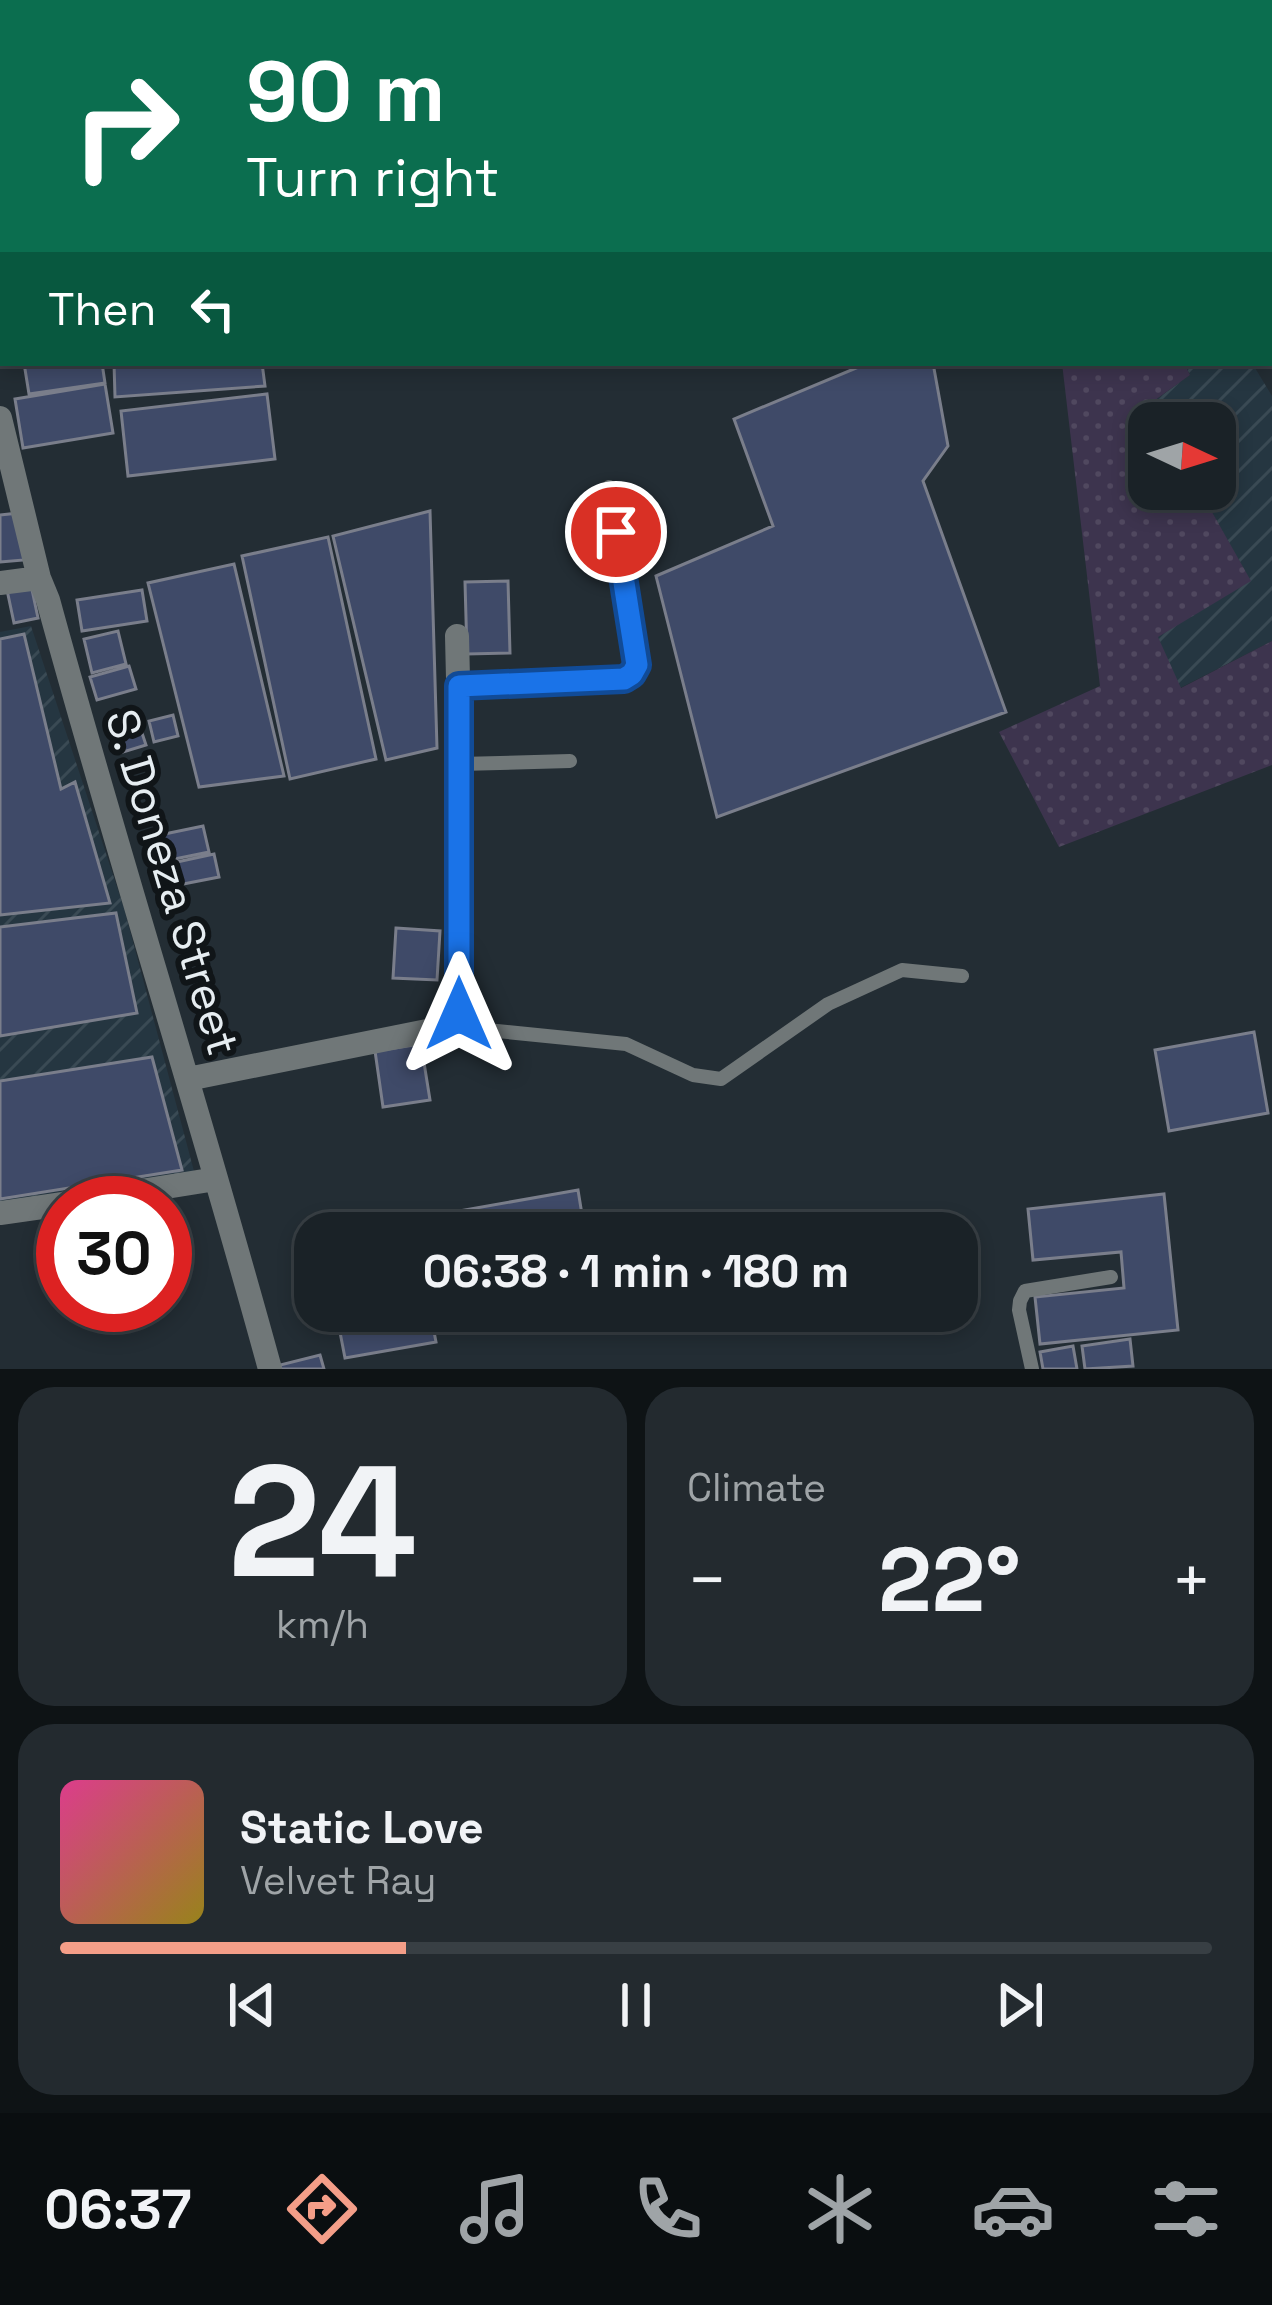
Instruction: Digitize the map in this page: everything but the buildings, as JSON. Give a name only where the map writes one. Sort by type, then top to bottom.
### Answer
[{"type":"street","name":"S. Doneza Street","points":[[0,418],[39,578],[188,1078],[266,1368]]},
{"type":"street","points":[[0,584],[39,578]]},
{"type":"street","points":[[188,1078],[457,1024],[458,636]]},
{"type":"street","points":[[192,1183],[216,1179]]},
{"type":"street","points":[[0,1213],[36,1207]]},
{"type":"lane","points":[[459,686],[624,679],[632,674],[637,665],[609,487]]},
{"type":"lane","points":[[460,764],[570,761]]},
{"type":"lane","points":[[457,1024],[626,1044],[693,1075],[721,1079],[828,1004],[902,970],[962,976]]},
{"type":"lane","points":[[1032,1369],[1019,1310],[1025,1291],[1112,1276]]},
{"type":"shaded area","points":[[1062,366],[1186,366],[1190,375],[1152,402],[1128,402],[1128,510],[1211,510],[1251,581],[1158,637],[1181,688],[1272,641],[1272,765],[1059,847],[999,732],[1100,686]]},
{"type":"shaded area","points":[[1186,366],[1254,366],[1272,396],[1272,641],[1180,688],[1157,636],[1250,580],[1211,510],[1236,510],[1236,402],[1152,402],[1190,375]]},
{"type":"shaded area","points":[[31,626],[124,908],[195,1175],[36,1176],[36,1200],[0,1206],[0,632]]},
{"type":"route","points":[[459,1014],[459,686],[624,679],[632,674],[637,665],[616,532]]}]
